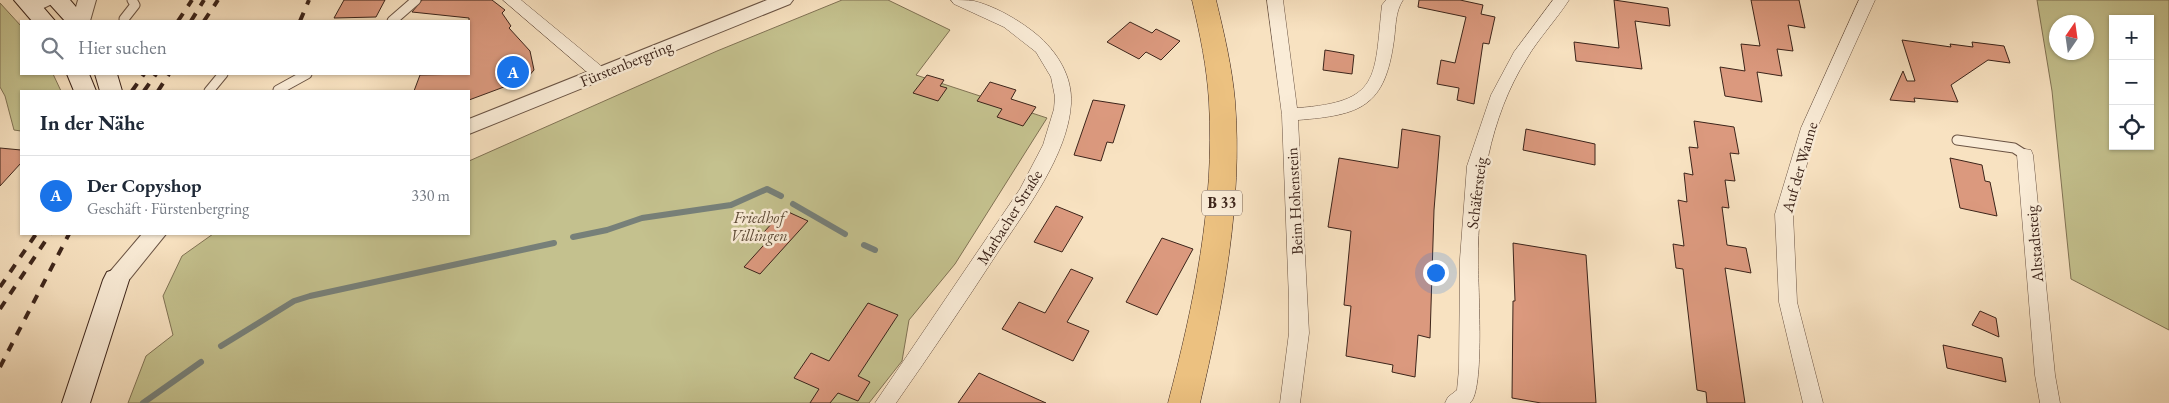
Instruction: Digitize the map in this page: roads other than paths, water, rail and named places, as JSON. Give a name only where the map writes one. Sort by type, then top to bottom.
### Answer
[{"type":"main road","points":[[57,0],[78,20]]},
{"type":"main road","name":"B 33","points":[[1184,403],[1210,291],[1222,200],[1223,158],[1219,80],[1204,0]]},
{"type":"main road","points":[[106,75],[111,90]]},
{"type":"main road","points":[[76,403],[116,280]]},
{"type":"street","points":[[79,20],[87,0]]},
{"type":"street","points":[[511,0],[600,74]]},
{"type":"street","name":"Fürstenbergring","points":[[470,127],[784,0]]},
{"type":"street","name":"Marbacher Straße","points":[[886,403],[948,315],[1037,176],[1055,132],[1062,108],[1061,86],[1050,59],[1031,38],[1004,20],[959,0]]},
{"type":"street","name":"Beim Hohenstein","points":[[1275,0],[1290,115],[1299,325],[1290,403]]},
{"type":"street","points":[[1290,115],[1337,110],[1368,96],[1380,76],[1390,5],[1395,0]]},
{"type":"street","name":"Schäfersteig","points":[[1455,403],[1466,394],[1469,369],[1469,259],[1476,166],[1499,95],[1520,56],[1561,0]]},
{"type":"street","name":"Auf der Wanne","points":[[1813,403],[1788,302],[1784,214],[1809,128],[1867,0]]},
{"type":"street","name":"Altstadtsteig","points":[[2025,155],[2045,375],[2050,403]]},
{"type":"street","points":[[116,280],[154,235]]},
{"type":"lane","points":[[124,19],[135,5],[132,0]]},
{"type":"lane","points":[[393,20],[416,0]]},
{"type":"lane","points":[[210,90],[222,75]]},
{"type":"lane","points":[[278,90],[305,75]]},
{"type":"lane","name":"Altstadtsteig","points":[[1957,140],[2014,148],[2025,155]]},
{"type":"waterway","points":[[573,237],[607,230],[642,218],[731,205],[767,189],[781,196]]},
{"type":"waterway","points":[[793,204],[845,234]]},
{"type":"waterway","points":[[221,346],[294,301],[310,296],[554,243]]},
{"type":"waterway","points":[[864,245],[875,250]]},
{"type":"waterway","points":[[143,403],[201,362]]},
{"type":"railway","points":[[179,20],[192,0]]},
{"type":"railway","points":[[192,20],[204,0]]},
{"type":"railway","points":[[205,20],[218,0]]},
{"type":"railway","points":[[300,20],[309,0]]},
{"type":"railway","points":[[133,90],[143,75]]},
{"type":"railway","points":[[145,90],[155,75]]},
{"type":"railway","points":[[159,90],[168,75]]},
{"type":"railway","points":[[0,287],[35,235]]},
{"type":"railway","points":[[0,309],[49,235]]},
{"type":"railway","points":[[0,367],[68,235]]},
{"type":"place","name":"Der Copyshop","points":[[513,72]]},
{"type":"park label","name":"Friedhof Villingen","points":[[759,226]]}]
